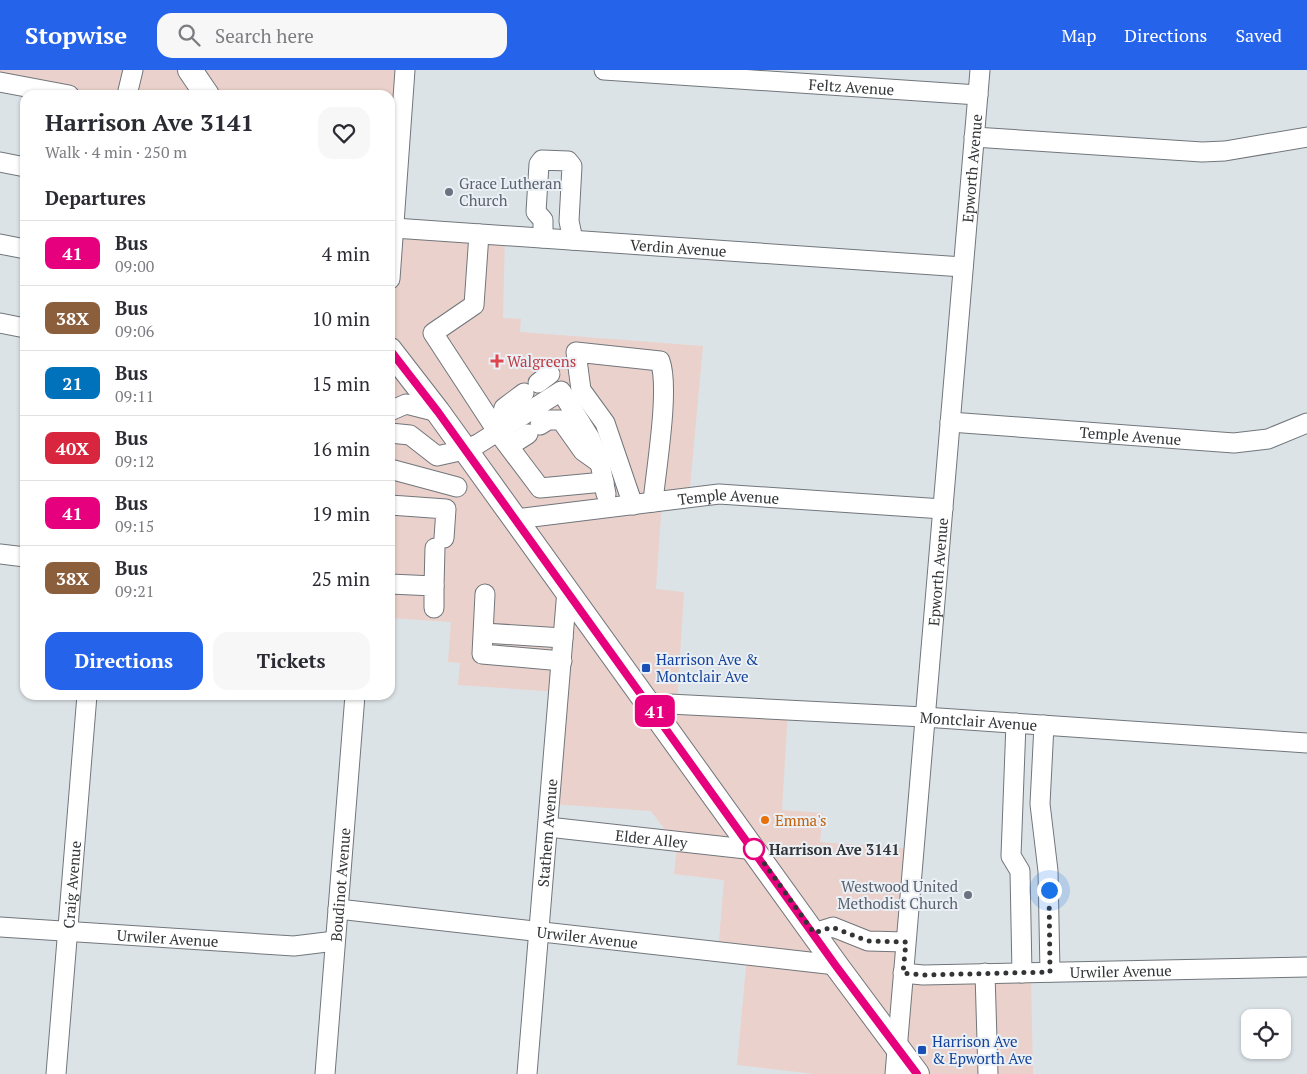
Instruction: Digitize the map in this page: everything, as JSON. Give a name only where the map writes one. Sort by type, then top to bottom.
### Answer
[{"type":"main road","points":[[190,70],[204,90]]},
{"type":"main road","points":[[395,356],[516,519],[755,850],[836,966],[917,1074]]},
{"type":"street","points":[[129,90],[133,70]]},
{"type":"street","points":[[395,150],[405,70]]},
{"type":"street","name":"Feltz Avenue","points":[[604,70],[978,95]]},
{"type":"street","name":"Epworth Avenue","points":[[895,1074],[980,70]]},
{"type":"street","points":[[0,82],[42,90]]},
{"type":"street","points":[[974,137],[1202,152],[1225,151],[1307,136]]},
{"type":"street","points":[[543,238],[543,220],[536,212],[539,164],[542,160],[568,161],[572,166],[569,221],[573,240]]},
{"type":"street","points":[[0,162],[20,166]]},
{"type":"street","points":[[520,236],[534,185],[538,185]]},
{"type":"street","name":"Verdin Avenue","points":[[395,223],[479,234],[963,267]]},
{"type":"street","points":[[479,234],[474,306],[433,333],[497,431],[540,488],[604,482]]},
{"type":"street","points":[[0,244],[20,248]]},
{"type":"street","points":[[0,323],[20,327]]},
{"type":"street","points":[[633,505],[605,424],[581,390],[576,352],[660,361],[664,371],[664,390],[653,502]]},
{"type":"street","points":[[497,431],[504,408],[537,383]]},
{"type":"street","points":[[395,434],[410,435],[437,456],[464,450],[561,390],[590,438],[600,463],[609,508]]},
{"type":"street","points":[[395,409],[406,404],[438,412]]},
{"type":"street","points":[[509,446],[548,420],[560,420],[584,451],[600,463]]},
{"type":"street","name":"Temple Avenue","points":[[950,422],[1234,443],[1268,439],[1307,423]]},
{"type":"street","points":[[395,470],[457,487]]},
{"type":"street","name":"Temple Avenue","points":[[516,519],[718,494],[943,509]]},
{"type":"street","points":[[395,505],[446,509],[434,586],[434,608]]},
{"type":"street","points":[[0,554],[20,556]]},
{"type":"street","points":[[395,584],[434,586]]},
{"type":"street","name":"Stathem Avenue","points":[[527,1074],[567,590]]},
{"type":"street","points":[[485,594],[482,654],[562,660]]},
{"type":"street","points":[[484,633],[563,638]]},
{"type":"street","name":"Craig Avenue","points":[[56,1074],[87,700]]},
{"type":"street","name":"Boudinot Avenue","points":[[325,1074],[355,700]]},
{"type":"street","name":"Montclair Avenue","points":[[649,704],[924,717],[1307,743]]},
{"type":"street","points":[[1016,723],[1011,856],[1020,871],[1022,973]]},
{"type":"street","points":[[1044,725],[1040,804],[1048,871],[1050,972]]},
{"type":"street","name":"Elder Alley","points":[[548,827],[755,850]]},
{"type":"street","name":"Urwiler Avenue","points":[[338,909],[836,966]]},
{"type":"street","name":"Urwiler Avenue","points":[[0,927],[294,946],[335,941]]},
{"type":"street","points":[[814,933],[832,927],[868,941],[906,942]]},
{"type":"street","name":"Urwiler Avenue","points":[[903,973],[985,974],[1307,967]]},
{"type":"street","points":[[985,974],[988,1074]]},
{"type":"shaded area","points":[[0,70],[405,70],[395,214],[395,90],[42,90],[0,82]]},
{"type":"shaded area","points":[[395,228],[505,235],[503,318],[521,319],[520,332],[703,346],[689,498],[662,501],[656,589],[684,592],[677,704],[788,710],[782,810],[823,813],[820,842],[913,849],[903,973],[1031,972],[1033,1074],[815,1074],[737,1065],[747,956],[718,952],[724,880],[674,874],[677,846],[651,811],[550,804],[559,692],[458,685],[460,663],[448,662],[451,622],[395,618]]},
{"type":"bus line","name":"41","points":[[395,356],[516,519],[602,641],[755,850],[836,966],[917,1074]]},
{"type":"place","name":"Grace Lutheran Church","points":[[449,192]]},
{"type":"place","name":"Walgreens","points":[[497,361]]},
{"type":"place","name":"Harrison Ave & Montclair Ave","points":[[646,668]]},
{"type":"place","name":"Emma's","points":[[765,820]]},
{"type":"place","name":"Harrison Ave 3141","points":[[754,849]]},
{"type":"place","name":"Westwood United Methodist Church","points":[[968,895]]},
{"type":"place","name":"Harrison Ave & Epworth Ave","points":[[922,1050]]},
{"type":"route","points":[[754,849],[814,933],[832,927],[839,928],[868,941],[906,942],[903,973],[923,975],[1050,972],[1049,890]]}]
